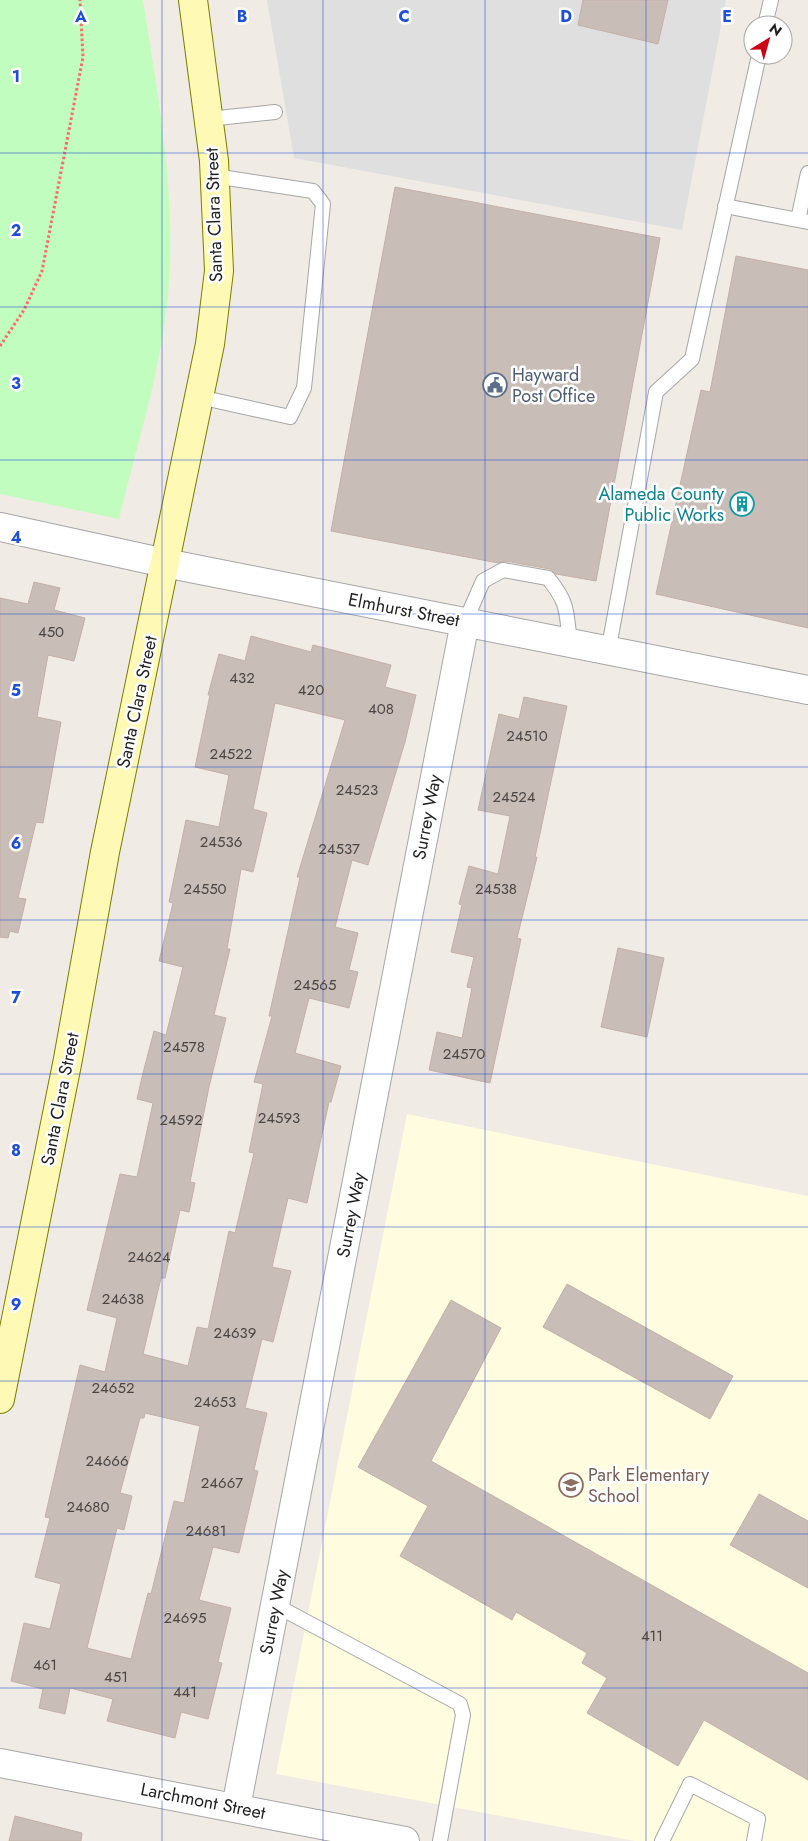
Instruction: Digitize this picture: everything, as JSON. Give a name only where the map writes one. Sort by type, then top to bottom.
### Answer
[{"type":"main road","name":"Santa Clara Street","points":[[0,1399],[68,1059],[105,852],[210,344],[219,271],[214,176],[193,0]]},
{"type":"street","name":"Elmhurst Street","points":[[0,527],[165,563],[808,690]]},
{"type":"street","name":"Surrey Way","points":[[236,1807],[465,622]]},
{"type":"street","name":"Larchmont Street","points":[[0,1762],[405,1841]]},
{"type":"lane","points":[[767,15],[771,0]]},
{"type":"lane","points":[[608,652],[656,392],[692,359],[724,206],[757,65]]},
{"type":"lane","points":[[208,119],[275,112]]},
{"type":"lane","points":[[724,206],[803,221],[808,173]]},
{"type":"lane","points":[[199,397],[290,417],[304,388],[323,204],[313,191],[214,176]]},
{"type":"lane","points":[[465,622],[483,581],[503,570],[548,578],[562,596],[566,607],[570,643]]},
{"type":"lane","points":[[275,1605],[460,1704],[463,1715],[440,1841]]},
{"type":"lane","points":[[662,1841],[690,1784],[758,1820],[754,1841]]},
{"type":"path","points":[[0,346],[24,310],[42,271],[83,57],[80,0]]},
{"type":"shaded area","points":[[267,0],[583,0],[578,25],[658,44],[668,0],[726,0],[682,230],[294,158]]},
{"type":"shaded area","name":"Park Elementary School","points":[[407,1114],[808,1196],[808,1841],[635,1841],[276,1774]]},
{"type":"green space","points":[[0,0],[143,0],[160,109],[168,183],[170,257],[168,294],[160,351],[148,407],[119,519],[0,494]]},
{"type":"building","points":[[583,0],[668,0],[658,44],[578,25]]},
{"type":"building","name":"Hayward Post Office","points":[[395,187],[660,238],[596,581],[556,574],[550,569],[505,561],[498,563],[331,531]]},
{"type":"building","name":"Alameda County Public Works","points":[[736,256],[808,270],[808,628],[656,594],[701,390],[710,392]]},
{"type":"building","points":[[34,582],[60,588],[54,610],[85,618],[74,661],[48,655],[37,717],[61,722],[43,823],[36,822],[18,898],[26,899],[18,933],[10,931],[8,938],[0,937],[0,598],[28,604]]},
{"type":"building","points":[[251,636],[311,652],[313,645],[391,665],[385,687],[416,695],[405,742],[368,865],[352,860],[335,927],[358,933],[349,970],[358,972],[349,1008],[309,998],[295,1053],[341,1066],[331,1102],[329,1102],[307,1203],[288,1198],[272,1267],[291,1271],[273,1342],[262,1339],[245,1408],[267,1413],[254,1470],[258,1471],[239,1553],[213,1547],[199,1600],[231,1608],[218,1662],[222,1663],[208,1719],[181,1712],[175,1738],[107,1721],[113,1699],[70,1688],[65,1714],[39,1708],[43,1689],[11,1681],[24,1623],[50,1629],[61,1584],[35,1577],[50,1518],[45,1517],[80,1365],[105,1372],[117,1318],[87,1310],[120,1174],[137,1177],[153,1103],[137,1099],[154,1031],[166,1035],[183,967],[159,961],[173,903],[169,902],[186,820],[219,827],[229,775],[195,767],[210,695],[208,695],[219,654],[245,661]],"holes":[[[275,703],[345,720],[297,877],[300,877],[269,1016],[272,1016],[254,1082],[263,1084],[249,1152],[254,1153],[235,1233],[229,1231],[208,1329],[197,1327],[188,1366],[143,1354],[161,1278],[165,1278],[180,1210],[189,1212],[195,1183],[190,1182],[209,1087],[226,1018],[214,1015],[230,949],[227,949],[241,869],[253,872],[267,813],[253,809]],[[145,1413],[200,1426],[184,1503],[174,1501],[151,1594],[148,1593],[131,1659],[87,1648],[117,1528],[124,1530],[132,1496],[120,1493],[140,1418],[144,1418]]]},
{"type":"building","points":[[524,697],[567,706],[535,857],[537,857],[517,938],[521,939],[490,1083],[429,1070],[437,1032],[462,1038],[472,988],[467,987],[474,957],[451,952],[462,905],[459,904],[469,866],[498,874],[510,816],[478,810],[499,714],[519,719]]},
{"type":"building","points":[[618,948],[664,958],[647,1037],[601,1027]]},
{"type":"building","points":[[567,1284],[733,1376],[710,1419],[543,1327]]},
{"type":"building","points":[[451,1300],[501,1328],[431,1461],[808,1673],[808,1780],[704,1720],[678,1766],[587,1713],[607,1678],[582,1663],[587,1653],[516,1612],[512,1620],[400,1556],[428,1506],[358,1467]]},
{"type":"building","points":[[759,1494],[808,1521],[808,1588],[730,1545]]},
{"type":"building","points":[[15,1816],[82,1833],[81,1841],[9,1841]]},
{"type":"place","name":"Hayward Post Office","points":[[495,385]]},
{"type":"place","name":"Alameda County Public Works","points":[[742,504]]},
{"type":"place","name":"Park Elementary School","points":[[571,1485]]}]
